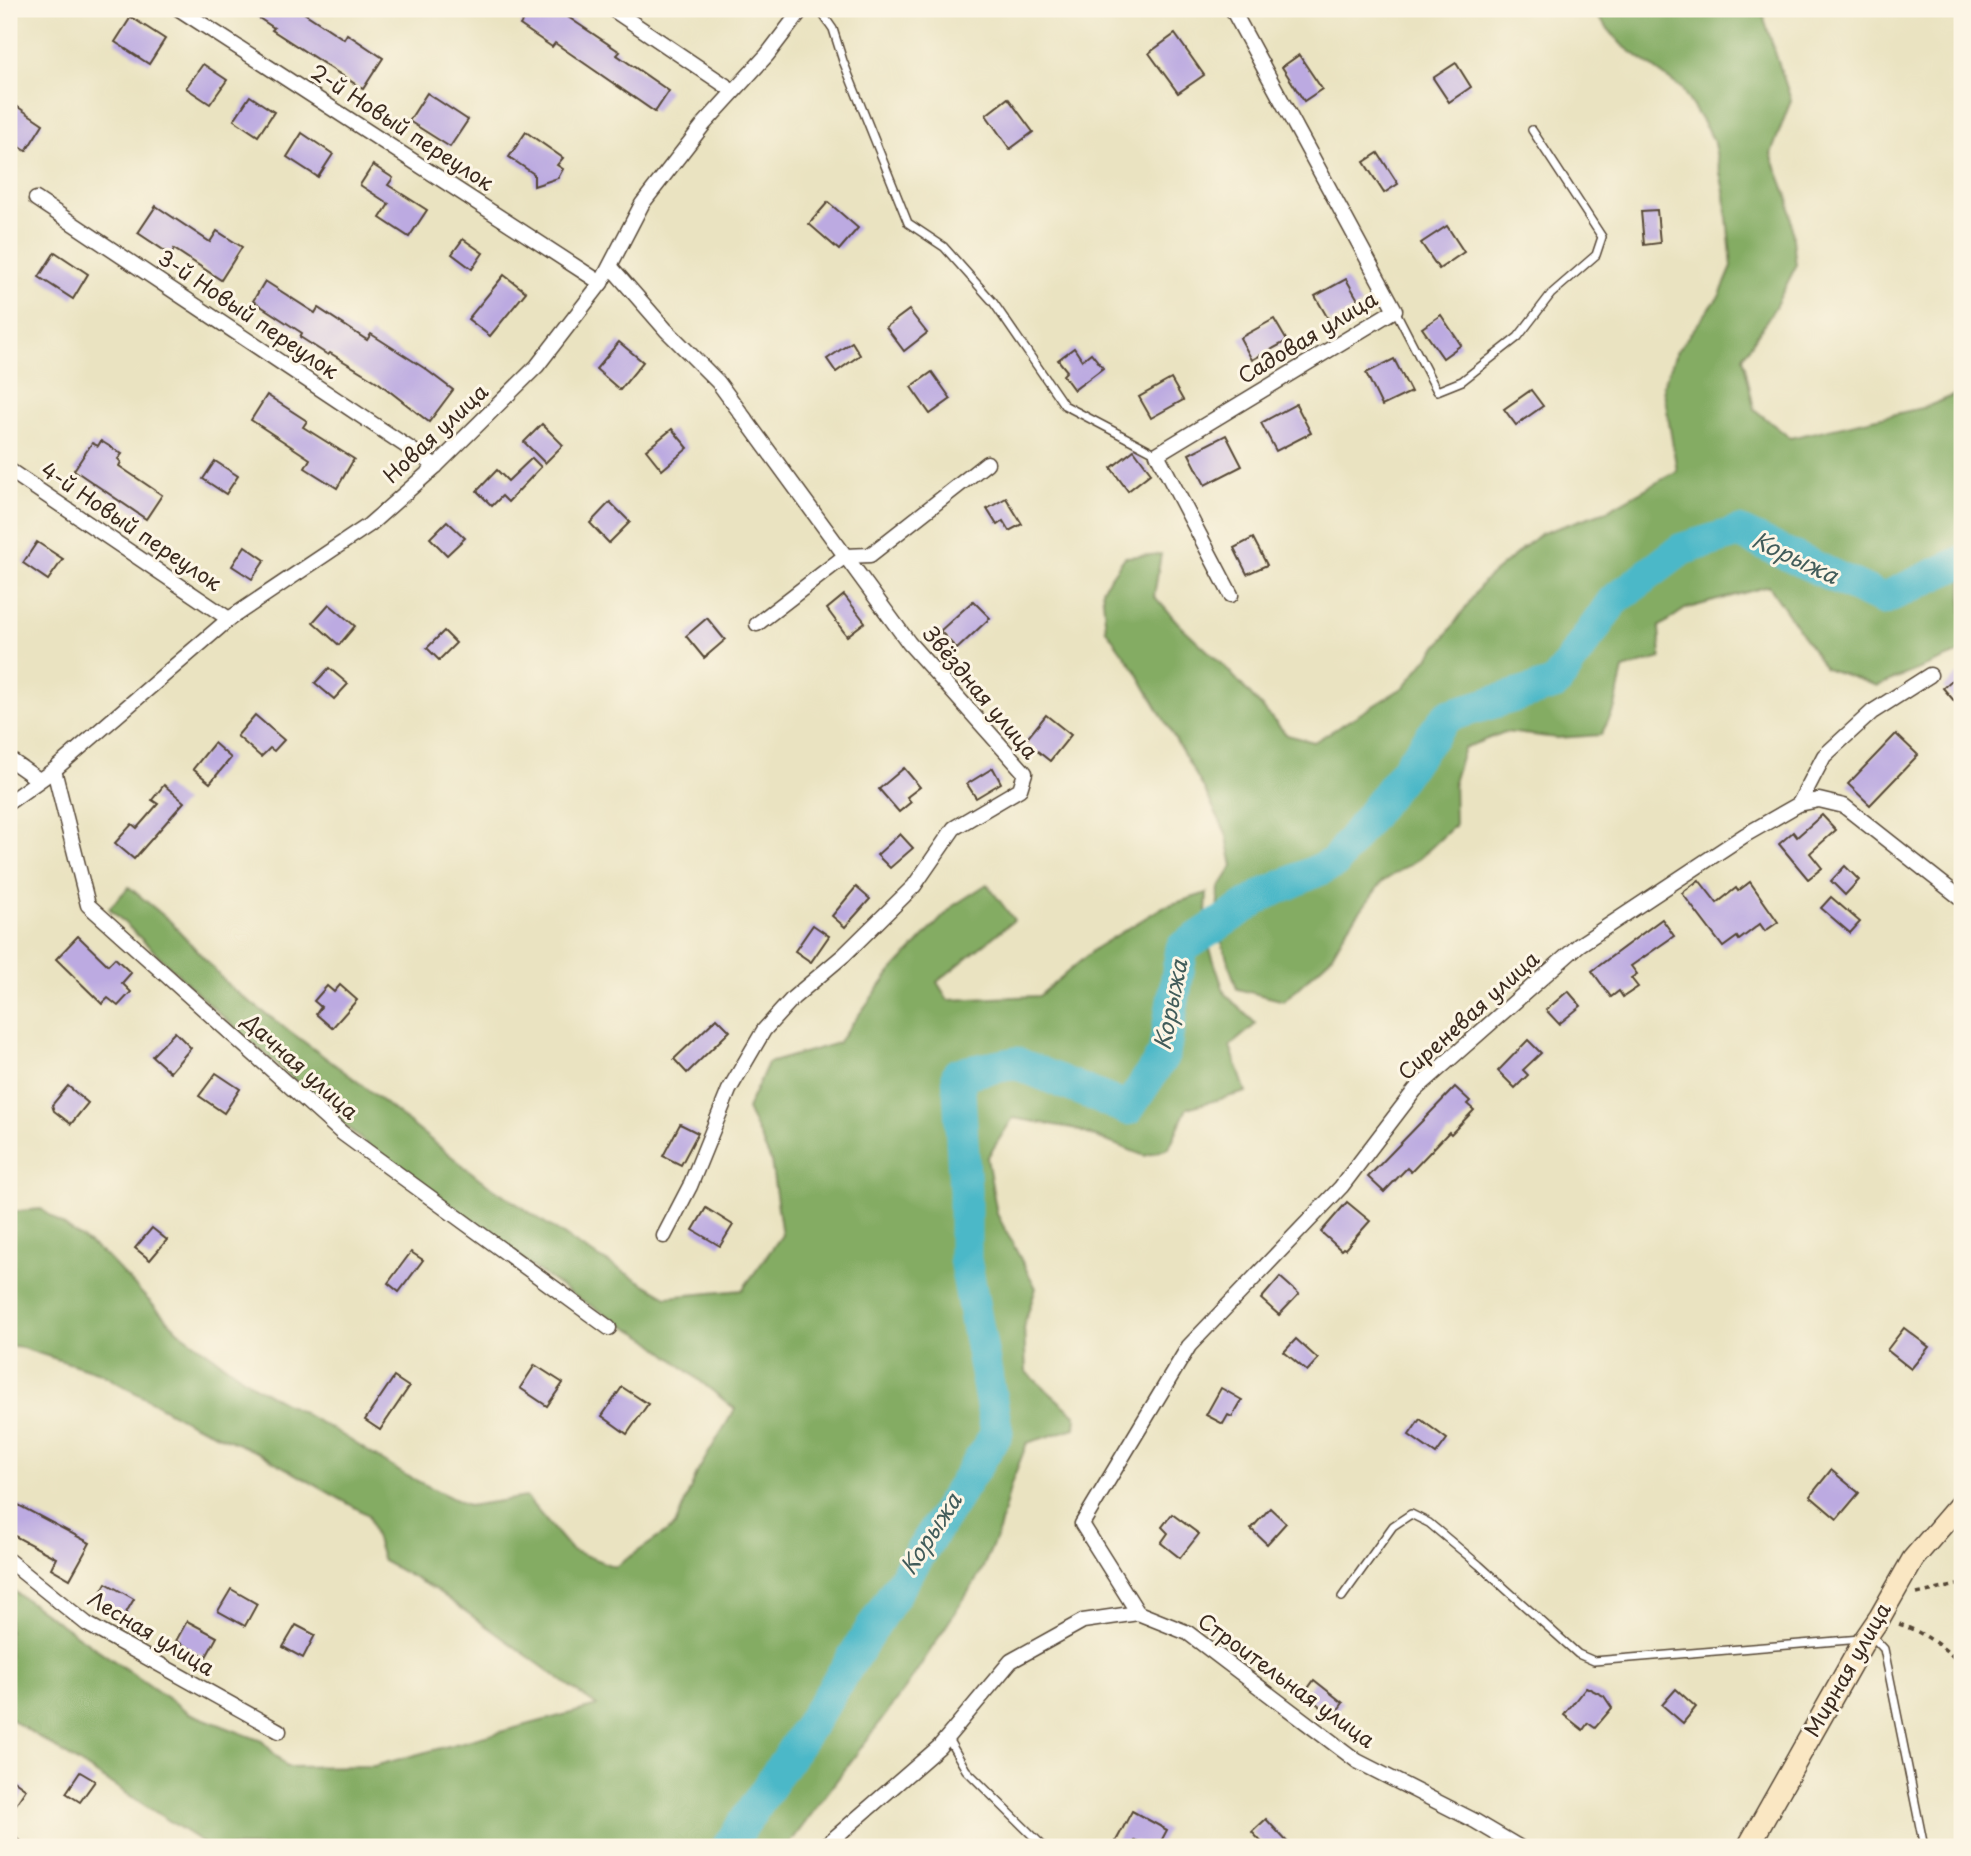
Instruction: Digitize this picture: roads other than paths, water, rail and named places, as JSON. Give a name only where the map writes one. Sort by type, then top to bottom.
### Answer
[{"type":"street","name":"2-й Новый переулок","points":[[179,9],[601,283]]},
{"type":"street","points":[[612,9],[732,90]]},
{"type":"street","name":"Новая улица","points":[[9,802],[54,770],[229,618],[369,526],[436,466],[537,366],[601,283],[642,204],[732,90],[766,55],[802,9]]},
{"type":"street","name":"Садовая улица","points":[[1157,454],[1395,310],[1232,9]]},
{"type":"street","name":"3-й Новый переулок","points":[[36,199],[436,466]]},
{"type":"street","name":"Звёздная улица","points":[[611,267],[666,330],[718,382],[909,643],[1025,773],[1020,789],[954,828],[914,886],[844,955],[793,998],[764,1030],[730,1090],[690,1186],[664,1236]]},
{"type":"street","points":[[1157,454],[1231,595]]},
{"type":"street","points":[[757,624],[845,556],[870,555],[987,463]]},
{"type":"street","name":"4-й Новый переулок","points":[[9,470],[229,618]]},
{"type":"street","points":[[1799,804],[1824,756],[1872,712],[1930,675]]},
{"type":"street","points":[[9,759],[38,780]]},
{"type":"street","name":"Дачная улица","points":[[54,770],[88,905],[342,1133],[609,1328]]},
{"type":"street","name":"Сиреневая улица","points":[[1138,1613],[1082,1524],[1189,1346],[1341,1187],[1415,1090],[1579,945],[1745,835],[1799,804],[1819,800],[1844,806],[1962,899]]},
{"type":"street","name":"Мирная улица","points":[[1748,1847],[1913,1559],[1962,1502]]},
{"type":"street","name":"Лесная улица","points":[[9,1561],[87,1624],[279,1731]]},
{"type":"street","points":[[824,1847],[939,1747],[1011,1661],[1083,1621],[1138,1613]]},
{"type":"street","name":"Строительная улица","points":[[1138,1613],[1188,1633],[1357,1761],[1475,1821],[1519,1847]]},
{"type":"street","points":[[9,1842],[16,1847]]},
{"type":"lane","points":[[819,9],[833,29],[843,61],[908,223],[944,247],[993,302],[1064,405],[1157,454]]},
{"type":"lane","points":[[1395,310],[1437,391],[1462,381],[1518,337],[1551,294],[1596,255],[1602,237],[1532,130]]},
{"type":"lane","points":[[1342,1597],[1393,1526],[1411,1514],[1429,1523],[1578,1654],[1594,1661],[1876,1622],[1884,1649],[1924,1847]]},
{"type":"lane","points":[[947,1737],[965,1770],[1044,1847]]},
{"type":"waterway","name":"Корыжа","points":[[728,1847],[997,1433],[965,1259],[965,1189],[958,1074],[1016,1063],[1128,1109],[1164,1054],[1182,948],[1265,894],[1334,863],[1447,716],[1555,684],[1613,601],[1682,549],[1739,532],[1883,599],[1962,562]]}]
